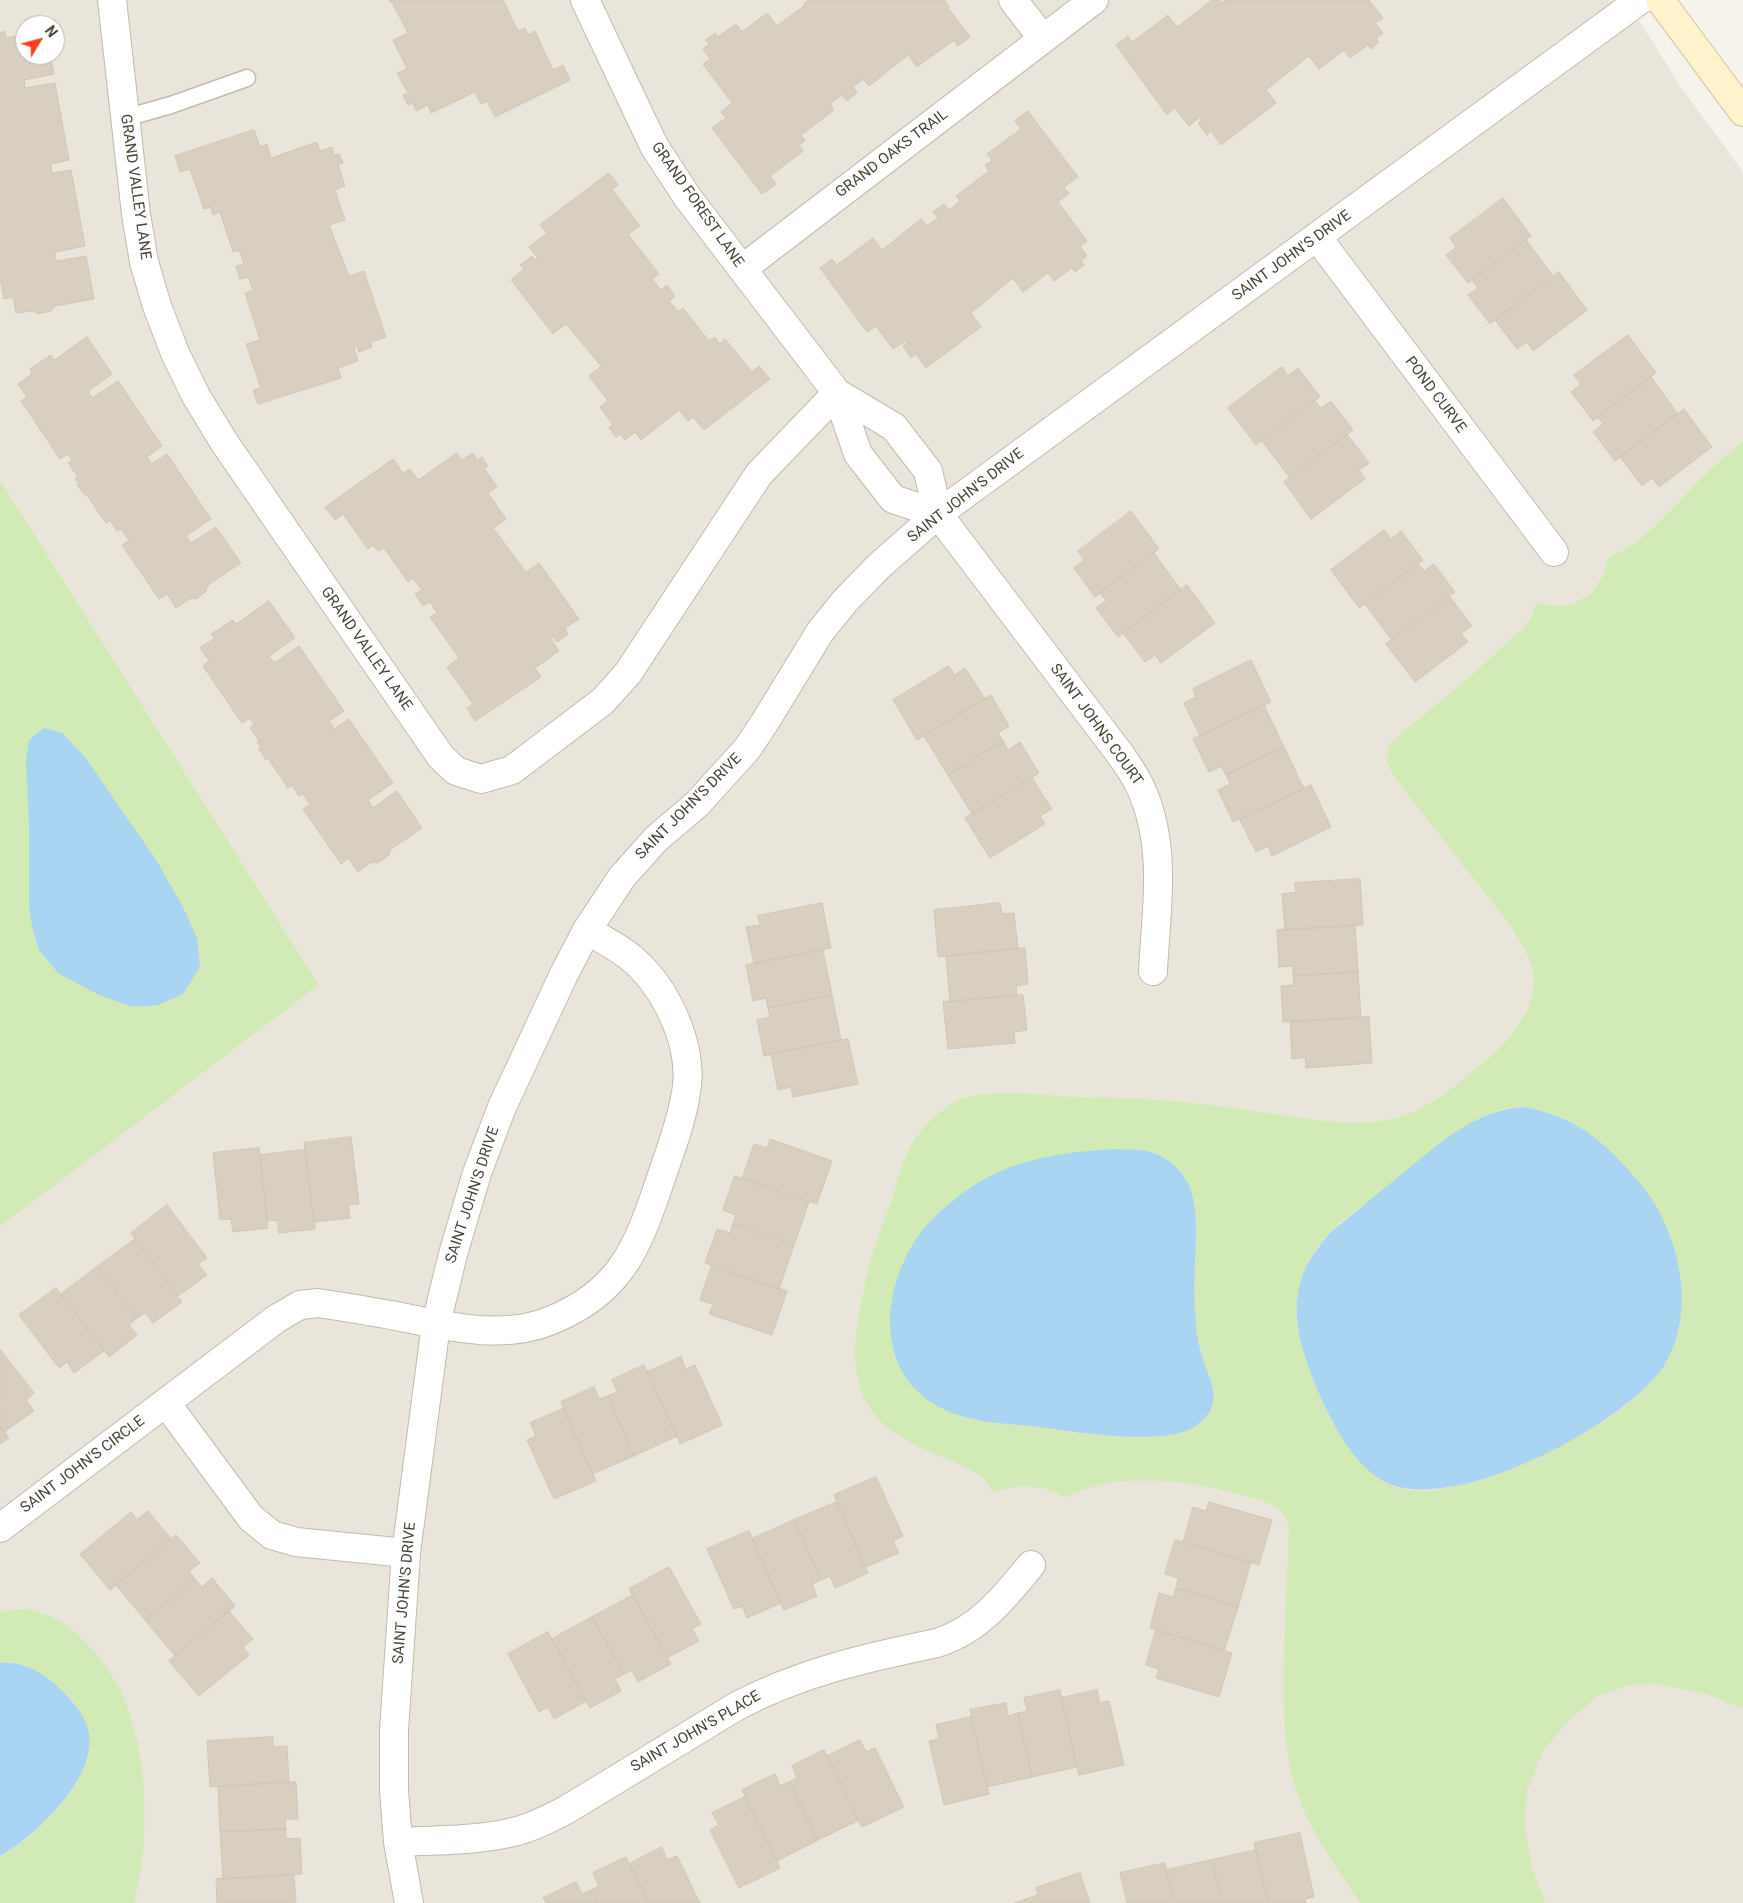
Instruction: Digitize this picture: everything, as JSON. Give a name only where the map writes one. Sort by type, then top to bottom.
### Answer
[{"type":"main road","points":[[1660,0],[1743,112]]},
{"type":"street","name":"GRAND VALLEY LANE","points":[[112,0],[136,214],[144,262],[165,330],[185,375],[224,442],[441,757],[456,771],[481,779],[512,770],[603,702],[628,673],[759,474],[837,393]]},
{"type":"street","name":"GRAND FOREST LANE","points":[[585,0],[654,146],[688,198],[837,393],[858,454],[893,499],[938,514]]},
{"type":"street","points":[[1013,0],[1043,39]]},
{"type":"street","name":"GRAND OAKS TRAIL","points":[[742,269],[1094,0]]},
{"type":"street","name":"SAINT JOHN'S DRIVE","points":[[408,1903],[398,1842],[394,1790],[394,1730],[406,1554],[436,1324],[453,1254],[477,1173],[496,1123],[539,1027],[587,930],[622,877],[639,856],[697,804],[747,749],[820,632],[845,601],[879,566],[938,514],[1640,0]]},
{"type":"street","name":"POND CURVE","points":[[1317,237],[1554,552]]},
{"type":"street","name":"GRAND FOREST LANE","points":[[837,393],[894,427],[928,471],[938,514]]},
{"type":"street","name":"SAINT JOHNS COURT","points":[[938,514],[1120,754],[1143,792],[1153,821],[1159,860],[1152,971]]},
{"type":"street","name":"SAINT JOHN'S CIRCLE","points":[[0,1528],[276,1319],[300,1305],[330,1304],[436,1324],[473,1329],[506,1330],[551,1321],[586,1302],[606,1287],[629,1258],[643,1230],[682,1112],[687,1088],[687,1065],[673,1015],[657,985],[633,960],[587,930]]},
{"type":"street","points":[[166,1403],[252,1518],[272,1535],[296,1542],[406,1554]]},
{"type":"street","name":"SAINT JOHN'S PLACE","points":[[398,1842],[491,1836],[516,1831],[543,1822],[762,1692],[839,1665],[951,1639],[981,1620],[997,1606],[1031,1565]]},
{"type":"lane","points":[[125,118],[171,105],[247,78]]},
{"type":"shaded area","points":[[0,0],[1626,0],[1681,87],[1743,172],[1743,1903],[0,1903],[0,1227],[319,985],[0,480]]},
{"type":"green space","points":[[1743,441],[1743,1709],[1710,1695],[1659,1684],[1628,1685],[1597,1697],[1571,1718],[1543,1751],[1527,1790],[1525,1827],[1532,1868],[1545,1903],[1360,1903],[1313,1828],[1298,1796],[1289,1764],[1285,1731],[1283,1681],[1289,1531],[1282,1512],[1276,1507],[1259,1500],[1187,1483],[1127,1481],[1103,1484],[1065,1497],[1048,1490],[1030,1487],[1002,1489],[993,1492],[978,1474],[917,1446],[898,1435],[872,1411],[858,1382],[855,1349],[856,1332],[867,1274],[902,1166],[911,1145],[923,1128],[938,1114],[949,1105],[965,1098],[1004,1093],[1154,1100],[1186,1102],[1342,1123],[1372,1122],[1403,1116],[1424,1107],[1454,1086],[1501,1047],[1518,1027],[1530,1004],[1534,979],[1527,953],[1510,925],[1396,779],[1387,762],[1388,750],[1391,743],[1403,732],[1471,676],[1520,631],[1530,620],[1537,602],[1563,606],[1584,598],[1593,591],[1605,571],[1608,558],[1636,542],[1648,532]],"holes":[[[1522,1107],[1541,1111],[1574,1124],[1601,1143],[1627,1168],[1650,1198],[1661,1223],[1680,1282],[1680,1319],[1670,1351],[1652,1379],[1628,1403],[1599,1424],[1535,1456],[1475,1480],[1428,1491],[1397,1487],[1382,1481],[1368,1470],[1342,1435],[1309,1367],[1302,1346],[1297,1318],[1298,1297],[1303,1276],[1311,1257],[1323,1239],[1356,1210],[1488,1114],[1506,1108]]]},
{"type":"green space","points":[[0,480],[319,985],[0,1227]]},
{"type":"green space","points":[[16,1609],[46,1614],[78,1635],[108,1669],[119,1688],[129,1712],[141,1766],[145,1823],[143,1851],[134,1903],[0,1903],[0,1856],[23,1841],[57,1810],[80,1775],[82,1762],[80,1748],[81,1718],[75,1704],[55,1684],[34,1669],[18,1664],[0,1663],[0,1612]]},
{"type":"water","points":[[44,728],[62,733],[85,757],[158,863],[183,907],[197,938],[200,967],[183,994],[158,1005],[132,1007],[97,994],[58,973],[39,950],[32,926],[29,905],[29,824],[26,760],[29,740]]},
{"type":"water","points":[[1522,1107],[1558,1116],[1588,1132],[1614,1155],[1639,1182],[1653,1201],[1665,1223],[1674,1247],[1680,1272],[1682,1297],[1680,1321],[1674,1345],[1663,1367],[1643,1390],[1612,1414],[1575,1438],[1534,1460],[1491,1476],[1450,1487],[1413,1489],[1383,1481],[1372,1474],[1352,1452],[1335,1425],[1316,1386],[1308,1364],[1298,1324],[1297,1305],[1299,1287],[1305,1269],[1331,1232],[1436,1146],[1456,1132],[1487,1115]]},
{"type":"water","points":[[1115,1149],[1146,1151],[1167,1160],[1180,1171],[1188,1184],[1196,1214],[1194,1288],[1196,1330],[1214,1396],[1210,1411],[1196,1426],[1186,1431],[1163,1436],[1145,1437],[1105,1435],[998,1423],[965,1417],[938,1407],[918,1391],[903,1372],[894,1350],[890,1327],[892,1301],[898,1276],[909,1251],[921,1232],[945,1207],[989,1176],[1041,1158]]},
{"type":"water","points":[[0,1663],[24,1666],[39,1672],[52,1682],[78,1708],[85,1720],[89,1734],[88,1752],[83,1770],[73,1788],[46,1821],[0,1856]]},
{"type":"building","points":[[389,0],[503,0],[518,31],[525,28],[528,35],[535,31],[553,70],[563,65],[570,80],[495,117],[487,101],[481,104],[475,92],[431,113],[428,105],[416,111],[413,103],[408,105],[403,95],[408,93],[397,73],[407,69],[393,40],[408,33],[392,2]]},
{"type":"building","points":[[809,0],[944,0],[970,37],[958,46],[954,40],[917,67],[908,55],[869,86],[863,79],[853,87],[857,93],[847,101],[842,95],[830,104],[834,110],[801,135],[805,140],[799,145],[803,151],[770,176],[776,184],[762,194],[712,128],[726,118],[721,112],[732,103],[703,64],[710,59],[703,49],[709,44],[706,40],[715,33],[718,37],[736,24],[742,32],[767,13],[777,26]]},
{"type":"building","points":[[1212,0],[1220,0],[1222,3],[1226,0],[1369,0],[1383,18],[1375,23],[1383,33],[1376,38],[1379,42],[1371,49],[1368,45],[1350,58],[1344,50],[1319,69],[1309,56],[1266,90],[1276,103],[1221,145],[1211,131],[1207,135],[1198,123],[1202,120],[1200,117],[1189,126],[1175,108],[1167,115],[1116,45],[1128,36],[1132,42],[1168,15],[1177,27]]},
{"type":"building","points":[[5,32],[6,38],[15,36],[15,65],[52,65],[54,74],[24,80],[25,88],[55,83],[69,160],[51,164],[52,173],[71,170],[85,246],[55,252],[56,261],[86,256],[94,299],[55,306],[51,311],[38,314],[34,311],[16,313],[13,297],[4,299],[0,278],[0,33]]},
{"type":"building","points":[[1028,111],[1078,177],[1064,187],[1069,193],[1058,202],[1087,241],[1080,246],[1087,256],[1081,261],[1084,265],[1075,272],[1072,268],[1054,281],[1048,273],[1023,292],[1013,278],[971,313],[981,327],[926,368],[916,354],[911,358],[903,346],[907,343],[905,341],[893,349],[876,326],[867,332],[820,268],[832,259],[837,265],[873,238],[882,250],[921,219],[927,226],[938,218],[933,212],[944,204],[949,210],[960,201],[956,196],[989,171],[985,165],[992,160],[987,154],[1021,129],[1015,121]]},
{"type":"building","points":[[254,130],[260,147],[267,144],[271,158],[317,142],[320,151],[332,147],[334,155],[339,154],[343,163],[338,165],[345,186],[335,190],[345,220],[329,225],[349,276],[364,271],[386,337],[371,342],[372,347],[359,352],[357,346],[354,348],[358,361],[338,368],[341,378],[258,404],[253,390],[261,388],[246,344],[260,340],[245,293],[253,290],[248,277],[240,279],[236,266],[244,264],[239,250],[233,252],[220,212],[213,215],[211,207],[204,209],[190,169],[180,172],[175,156]]},
{"type":"building","points":[[609,173],[618,185],[612,189],[640,226],[628,234],[659,274],[652,279],[661,290],[667,285],[675,296],[669,301],[678,312],[683,308],[709,341],[715,337],[720,344],[725,339],[752,372],[759,366],[770,379],[704,430],[693,417],[688,421],[679,410],[641,440],[635,432],[625,440],[620,434],[616,437],[609,428],[613,425],[600,407],[608,401],[589,376],[601,366],[566,324],[553,334],[511,280],[524,269],[520,265],[532,256],[535,260],[538,258],[529,247],[547,233],[540,225]]},
{"type":"building","points":[[1503,198],[1531,236],[1468,283],[1446,255],[1456,247],[1450,238]]},
{"type":"building","points":[[1526,240],[1553,276],[1490,324],[1468,295],[1478,288],[1472,280]]},
{"type":"building","points":[[1559,272],[1587,310],[1533,351],[1527,342],[1517,349],[1495,320]]},
{"type":"building","points":[[1628,335],[1656,373],[1593,421],[1571,392],[1581,384],[1574,375]]},
{"type":"building","points":[[87,337],[112,374],[88,391],[92,398],[118,381],[162,446],[147,457],[152,464],[167,454],[211,519],[186,536],[191,543],[216,527],[241,563],[208,585],[206,591],[196,599],[191,598],[176,608],[167,594],[159,599],[122,545],[129,540],[121,529],[117,531],[110,520],[106,523],[86,494],[77,485],[79,484],[75,478],[78,477],[68,463],[72,460],[68,454],[60,459],[21,401],[27,397],[18,384],[32,374],[30,369],[51,355],[54,360]]},
{"type":"building","points":[[1282,367],[1288,376],[1298,368],[1320,397],[1256,445],[1228,408]]},
{"type":"building","points":[[1651,377],[1678,414],[1615,461],[1593,432],[1603,424],[1598,417]]},
{"type":"building","points":[[1315,401],[1321,408],[1331,401],[1353,430],[1289,477],[1262,441]]},
{"type":"building","points":[[1684,409],[1712,447],[1659,487],[1652,478],[1642,486],[1620,457]]},
{"type":"building","points":[[1347,434],[1369,463],[1359,470],[1365,479],[1311,519],[1284,482]]},
{"type":"building","points":[[457,453],[462,460],[473,453],[477,460],[482,457],[488,466],[484,468],[497,487],[488,493],[506,519],[493,528],[526,572],[539,563],[579,619],[565,628],[568,634],[557,642],[553,637],[551,639],[559,651],[535,668],[541,677],[475,721],[467,708],[473,704],[447,667],[459,658],[430,617],[437,613],[430,602],[423,606],[415,594],[422,590],[413,578],[408,582],[384,548],[378,551],[373,545],[368,549],[343,514],[335,520],[325,507],[393,459],[403,473],[410,469],[418,480]]},
{"type":"building","points":[[1131,511],[1159,549],[1095,597],[1074,568],[1084,560],[1078,551]]},
{"type":"building","points":[[1384,530],[1391,539],[1401,531],[1423,560],[1359,608],[1331,570]]},
{"type":"building","points":[[1154,553],[1181,590],[1118,637],[1096,608],[1106,601],[1100,593]]},
{"type":"building","points":[[1418,564],[1424,571],[1434,564],[1455,592],[1392,640],[1364,603]]},
{"type":"building","points":[[1187,585],[1215,623],[1161,663],[1155,655],[1145,662],[1123,633]]},
{"type":"building","points":[[1450,597],[1472,626],[1461,633],[1468,642],[1415,682],[1386,644]]},
{"type":"building","points":[[269,601],[295,638],[269,656],[274,663],[299,646],[344,711],[329,721],[334,729],[349,719],[393,783],[368,800],[373,808],[397,791],[422,828],[390,850],[389,855],[378,863],[372,862],[358,872],[348,858],[341,864],[303,809],[310,805],[303,794],[299,796],[292,785],[288,788],[268,758],[266,760],[259,749],[261,748],[257,742],[259,741],[250,727],[254,725],[250,718],[242,723],[203,666],[209,661],[200,648],[215,638],[211,634],[233,620],[236,624]]},
{"type":"building","points":[[1251,660],[1271,702],[1200,736],[1184,703],[1196,697],[1193,689]]},
{"type":"building","points":[[949,666],[954,675],[965,668],[985,699],[917,740],[893,700]]},
{"type":"building","points":[[991,695],[1009,726],[998,733],[1003,741],[948,775],[924,736]]},
{"type":"building","points":[[1264,705],[1284,747],[1226,775],[1221,766],[1209,772],[1193,739]]},
{"type":"building","points":[[1003,741],[1008,750],[1020,742],[1039,773],[972,814],[948,775]]},
{"type":"building","points":[[1284,747],[1304,789],[1233,822],[1218,790],[1230,784],[1226,775]]},
{"type":"building","points":[[1032,778],[1052,809],[1040,816],[1045,824],[990,858],[965,818]]},
{"type":"building","points":[[1311,785],[1331,827],[1272,856],[1268,846],[1256,852],[1240,820]]},
{"type":"building","points":[[1360,879],[1363,925],[1285,930],[1282,894],[1296,892],[1295,883]]},
{"type":"building","points":[[822,903],[831,948],[754,964],[746,927],[760,925],[758,916]]},
{"type":"building","points":[[1000,903],[1002,914],[1014,913],[1018,949],[938,957],[934,910]]},
{"type":"building","points":[[1355,926],[1358,972],[1293,976],[1293,966],[1279,967],[1277,930]]},
{"type":"building","points":[[1025,948],[1028,984],[1016,986],[1017,995],[950,1002],[946,956]]},
{"type":"building","points":[[823,950],[832,995],[768,1008],[766,998],[753,1001],[746,965]]},
{"type":"building","points":[[1358,972],[1361,1018],[1283,1022],[1281,986],[1294,985],[1293,976]]},
{"type":"building","points":[[832,995],[841,1040],[764,1056],[757,1020],[770,1017],[768,1008]]},
{"type":"building","points":[[1023,995],[1027,1030],[1014,1032],[1015,1043],[948,1049],[943,1002]]},
{"type":"building","points":[[1369,1017],[1372,1063],[1306,1068],[1305,1057],[1292,1059],[1290,1022]]},
{"type":"building","points":[[848,1039],[858,1084],[793,1097],[791,1087],[778,1090],[771,1054]]},
{"type":"building","points":[[351,1137],[359,1204],[348,1205],[350,1218],[314,1222],[304,1143]]},
{"type":"building","points":[[770,1139],[832,1161],[817,1204],[742,1179],[754,1144],[767,1148]]},
{"type":"building","points":[[259,1148],[268,1228],[233,1232],[231,1219],[220,1220],[213,1153]]},
{"type":"building","points":[[305,1150],[315,1229],[279,1233],[277,1220],[267,1221],[260,1155]]},
{"type":"building","points":[[735,1176],[809,1202],[794,1245],[733,1224],[736,1215],[723,1210]]},
{"type":"building","points":[[167,1205],[207,1258],[198,1264],[207,1275],[178,1296],[131,1233]]},
{"type":"building","points":[[733,1224],[794,1245],[779,1289],[705,1263],[717,1229],[730,1233]]},
{"type":"building","points":[[135,1239],[182,1302],[153,1323],[145,1313],[137,1318],[98,1266]]},
{"type":"building","points":[[712,1265],[787,1291],[772,1335],[709,1314],[713,1304],[700,1300]]},
{"type":"building","points":[[98,1266],[137,1318],[129,1325],[137,1335],[109,1357],[61,1294]]},
{"type":"building","points":[[56,1288],[104,1351],[74,1373],[67,1362],[59,1368],[19,1315]]},
{"type":"building","points":[[0,1349],[34,1393],[26,1400],[34,1411],[4,1432],[0,1426]]},
{"type":"building","points":[[681,1357],[686,1369],[695,1365],[722,1425],[680,1444],[647,1372]]},
{"type":"building","points":[[644,1365],[677,1436],[634,1456],[608,1396],[617,1392],[612,1380]]},
{"type":"building","points":[[594,1387],[599,1399],[608,1396],[634,1456],[592,1474],[561,1402]]},
{"type":"building","points":[[563,1409],[596,1481],[554,1499],[527,1440],[536,1436],[530,1423]]},
{"type":"building","points":[[0,1426],[9,1438],[0,1444]]},
{"type":"building","points":[[876,1477],[903,1536],[893,1541],[899,1553],[865,1567],[834,1495]]},
{"type":"building","points":[[837,1502],[868,1573],[835,1588],[830,1576],[821,1580],[794,1520]]},
{"type":"building","points":[[1209,1502],[1272,1520],[1259,1565],[1183,1542],[1193,1507],[1206,1511]]},
{"type":"building","points":[[148,1511],[171,1539],[110,1590],[80,1554],[131,1512],[137,1520]]},
{"type":"building","points":[[794,1520],[821,1580],[812,1584],[817,1596],[784,1610],[752,1539]]},
{"type":"building","points":[[749,1531],[781,1603],[747,1618],[742,1606],[734,1609],[707,1549]]},
{"type":"building","points":[[176,1535],[200,1563],[189,1571],[195,1579],[145,1620],[116,1585]]},
{"type":"building","points":[[1175,1540],[1251,1562],[1238,1607],[1176,1588],[1178,1578],[1165,1574]]},
{"type":"building","points":[[669,1567],[701,1624],[692,1629],[699,1641],[667,1658],[629,1589]]},
{"type":"building","points":[[212,1578],[235,1606],[175,1656],[145,1620],[195,1579],[202,1587]]},
{"type":"building","points":[[1176,1588],[1238,1607],[1224,1651],[1150,1628],[1159,1593],[1173,1597]]},
{"type":"building","points":[[633,1595],[671,1664],[638,1682],[632,1670],[624,1674],[592,1617]]},
{"type":"building","points":[[229,1611],[253,1639],[243,1647],[249,1655],[199,1696],[169,1661]]},
{"type":"building","points":[[592,1617],[624,1674],[615,1679],[621,1691],[590,1708],[552,1639]]},
{"type":"building","points":[[1156,1630],[1232,1653],[1219,1697],[1156,1678],[1159,1669],[1146,1665]]},
{"type":"building","points":[[548,1632],[586,1701],[554,1719],[548,1707],[539,1712],[508,1654]]},
{"type":"building","points":[[1060,1690],[1077,1767],[1032,1777],[1018,1713],[1027,1711],[1024,1698]]},
{"type":"building","points":[[1097,1690],[1100,1703],[1109,1701],[1124,1765],[1079,1775],[1061,1698]]},
{"type":"building","points":[[1006,1703],[1008,1716],[1018,1713],[1032,1777],[987,1787],[970,1710]]},
{"type":"building","points":[[971,1717],[989,1794],[944,1805],[929,1741],[939,1739],[936,1725]]},
{"type":"building","points":[[273,1737],[273,1747],[287,1746],[289,1782],[210,1787],[207,1741]]},
{"type":"building","points":[[860,1740],[866,1752],[875,1748],[904,1807],[862,1827],[827,1756]]},
{"type":"building","points":[[824,1750],[859,1820],[818,1840],[789,1782],[797,1778],[792,1766]]},
{"type":"building","points":[[775,1774],[780,1786],[789,1782],[818,1840],[777,1861],[742,1790]]},
{"type":"building","points":[[296,1782],[298,1819],[285,1819],[286,1829],[220,1832],[218,1787]]},
{"type":"building","points":[[745,1797],[780,1868],[739,1888],[710,1830],[719,1825],[712,1813]]},
{"type":"building","points":[[286,1829],[286,1839],[300,1838],[302,1874],[223,1879],[220,1832]]},
{"type":"building","points":[[1300,1833],[1314,1897],[1305,1899],[1306,1903],[1268,1903],[1254,1843]]},
{"type":"building","points":[[662,1847],[667,1860],[677,1856],[700,1903],[649,1903],[629,1864]]},
{"type":"building","points":[[1256,1850],[1268,1903],[1222,1903],[1212,1860]]},
{"type":"building","points":[[626,1857],[649,1903],[598,1903],[591,1890],[599,1886],[593,1873]]},
{"type":"building","points":[[1212,1860],[1222,1903],[1174,1903],[1166,1870]]},
{"type":"building","points":[[1165,1863],[1174,1903],[1127,1903],[1120,1873]]},
{"type":"building","points":[[1080,1873],[1090,1903],[1041,1903],[1036,1888]]},
{"type":"building","points":[[294,1875],[296,1903],[217,1903],[216,1879]]},
{"type":"building","points":[[576,1882],[582,1894],[591,1890],[598,1903],[546,1903],[543,1898]]},
{"type":"building","points":[[1038,1895],[1041,1903],[1015,1903]]}]
